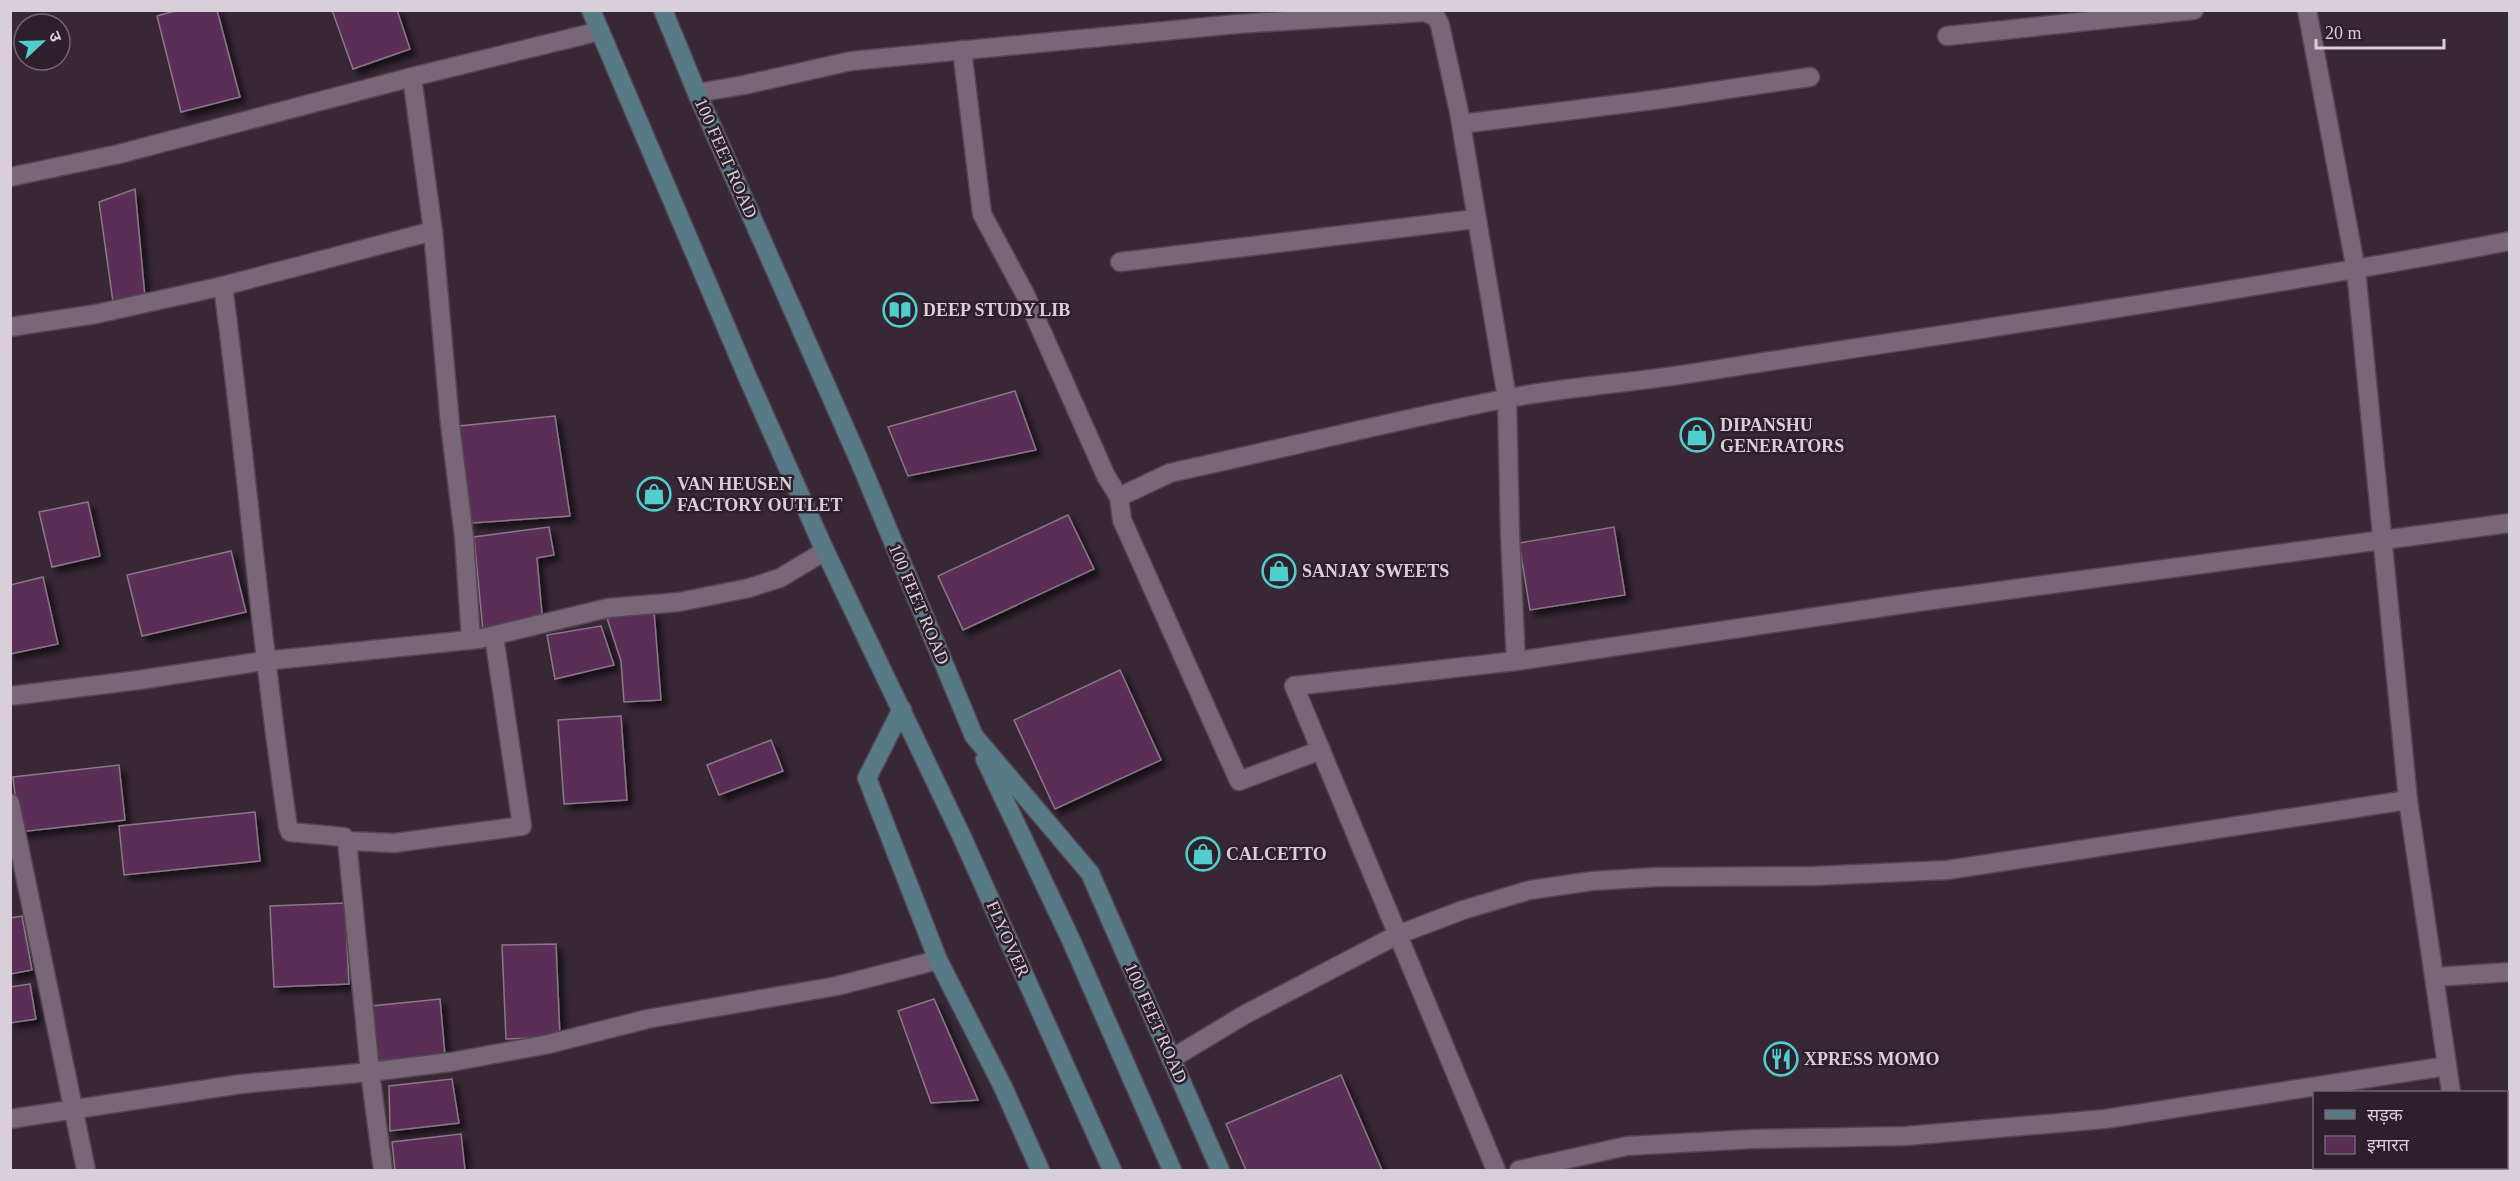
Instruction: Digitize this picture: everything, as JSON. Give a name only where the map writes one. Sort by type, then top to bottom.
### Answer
[{"type":"main road","points":[[591,10],[742,365],[853,613],[902,709],[867,778],[938,960],[1003,1087],[1040,1170]]},
{"type":"main road","name":"100 FEET ROAD","points":[[663,10],[697,93],[860,460],[974,736],[1090,873],[1220,1170]]},
{"type":"main road","name":"FLYOVER","points":[[902,709],[1112,1170]]},
{"type":"main road","points":[[974,736],[1071,940],[1172,1170]]},
{"type":"street","points":[[1947,36],[2194,10]]},
{"type":"street","points":[[2307,10],[2356,270],[2408,800],[2451,1091]]},
{"type":"street","points":[[697,93],[851,61],[1237,24],[1384,13],[1425,12],[1436,17],[1440,25],[1461,124],[1475,219],[1507,398],[1516,661]]},
{"type":"street","points":[[10,177],[119,154],[412,77],[600,32]]},
{"type":"street","points":[[962,50],[981,214],[1025,294],[1106,476],[1119,497],[1122,520],[1130,539],[1239,781],[1321,750]]},
{"type":"street","points":[[412,77],[433,231],[450,424],[464,537],[471,640]]},
{"type":"street","points":[[1461,124],[1661,99],[1810,77]]},
{"type":"street","points":[[1120,262],[1475,219]]},
{"type":"street","points":[[10,327],[96,314],[223,285],[433,231]]},
{"type":"street","points":[[1119,497],[1170,474],[1507,398],[1695,373],[2356,270],[2510,241]]},
{"type":"street","points":[[223,285],[239,409],[264,661],[289,830],[344,837],[347,841],[370,1072],[383,1170]]},
{"type":"street","points":[[1496,1170],[1294,686],[1516,661],[1924,601],[2510,523]]},
{"type":"street","points":[[10,696],[264,661],[494,636],[609,608],[679,602],[749,588],[780,578],[825,551]]},
{"type":"street","points":[[347,841],[394,843],[522,826],[494,636]]},
{"type":"street","points":[[1171,1059],[1244,1015],[1397,935],[1463,910],[1530,890],[1582,882],[1656,877],[1815,876],[1947,870],[2408,800]]},
{"type":"street","points":[[10,803],[86,1170]]},
{"type":"street","points":[[10,1119],[241,1084],[452,1062],[549,1044],[647,1018],[837,986],[938,960]]},
{"type":"street","points":[[2435,977],[2510,972]]},
{"type":"street","points":[[1519,1170],[1627,1146],[1753,1139],[1906,1136],[2105,1119],[2447,1065]]},
{"type":"building","points":[[178,10],[217,10],[240,97],[181,112],[157,16]]},
{"type":"building","points":[[332,10],[397,10],[410,49],[353,69]]},
{"type":"building","points":[[135,189],[145,297],[114,309],[99,202]]},
{"type":"building","points":[[1015,391],[1036,450],[908,476],[888,427]]},
{"type":"building","points":[[555,416],[570,516],[472,523],[459,426]]},
{"type":"building","points":[[88,502],[100,556],[52,567],[39,512]]},
{"type":"building","points":[[1068,515],[1094,569],[963,630],[938,576]]},
{"type":"building","points":[[549,527],[554,555],[537,558],[542,614],[483,631],[474,537]]},
{"type":"building","points":[[1614,527],[1625,595],[1530,610],[1519,543]]},
{"type":"building","points":[[231,551],[246,612],[142,636],[127,575]]},
{"type":"building","points":[[43,577],[58,644],[10,654],[10,585]]},
{"type":"building","points":[[654,611],[661,700],[624,702],[621,661],[607,618]]},
{"type":"building","points":[[601,626],[614,665],[555,679],[547,635]]},
{"type":"building","points":[[1120,670],[1161,760],[1055,809],[1014,720]]},
{"type":"building","points":[[621,716],[627,800],[564,804],[558,720]]},
{"type":"building","points":[[771,740],[783,771],[719,795],[707,765]]},
{"type":"building","points":[[119,765],[125,820],[19,832],[13,777]]},
{"type":"building","points":[[255,812],[260,861],[124,875],[119,826]]},
{"type":"building","points":[[345,903],[349,984],[274,987],[270,906]]},
{"type":"building","points":[[22,916],[32,970],[10,974],[10,918]]},
{"type":"building","points":[[556,944],[560,1037],[506,1039],[502,945]]},
{"type":"building","points":[[30,984],[36,1019],[10,1023],[10,987]]},
{"type":"building","points":[[440,999],[445,1055],[377,1061],[371,1006]]},
{"type":"building","points":[[934,999],[978,1100],[931,1103],[898,1011]]},
{"type":"building","points":[[1341,1075],[1382,1170],[1246,1170],[1226,1124]]},
{"type":"building","points":[[452,1079],[459,1123],[390,1131],[389,1086]]},
{"type":"building","points":[[461,1134],[465,1170],[395,1170],[392,1142]]},
{"type":"place","name":"DEEP STUDY LIB","points":[[900,310]]},
{"type":"place","name":"DIPANSHU GENERATORS","points":[[1697,435]]},
{"type":"place","name":"VAN HEUSEN FACTORY OUTLET","points":[[654,494]]},
{"type":"place","name":"SANJAY SWEETS","points":[[1279,571]]},
{"type":"place","name":"CALCETTO","points":[[1203,854]]},
{"type":"place","name":"XPRESS MOMO","points":[[1781,1059]]}]
